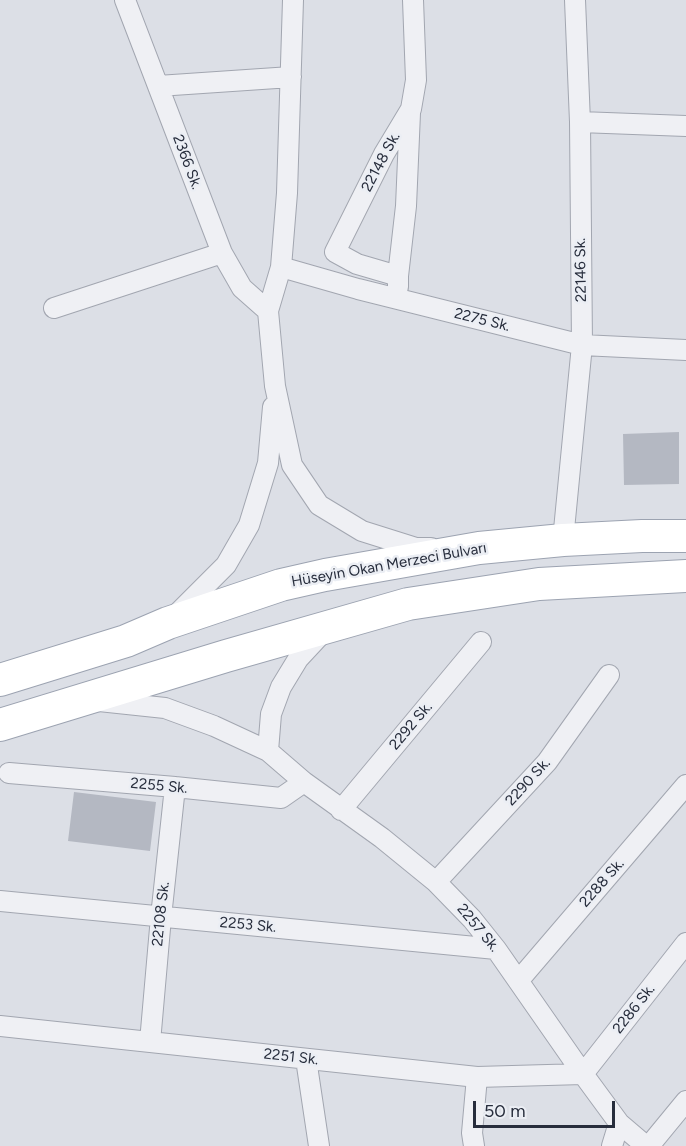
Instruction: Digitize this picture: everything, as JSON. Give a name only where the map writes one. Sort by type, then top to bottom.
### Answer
[{"type":"main road","name":"Hüseyin Okan Merzeci Bulvarı","points":[[0,680],[126,641],[168,623],[292,582],[325,575],[479,548],[562,540],[642,536],[686,537]]},
{"type":"main road","points":[[0,725],[408,604],[539,584],[686,576]]},
{"type":"street","name":"2366 Sk.","points":[[125,0],[222,253],[242,288],[268,311]]},
{"type":"street","points":[[293,0],[287,193],[281,267],[268,311],[275,386],[292,465],[319,505],[362,531],[416,548],[479,548]]},
{"type":"street","name":"22148 Sk.","points":[[398,276],[357,264],[334,252],[384,154],[411,109],[416,80],[413,0]]},
{"type":"street","name":"22146 Sk.","points":[[562,540],[582,345],[580,122],[575,0]]},
{"type":"street","points":[[158,86],[291,77]]},
{"type":"street","points":[[398,299],[411,109]]},
{"type":"street","points":[[580,122],[686,126]]},
{"type":"street","points":[[54,308],[222,253]]},
{"type":"street","name":"2275 Sk.","points":[[281,267],[582,345],[686,350]]},
{"type":"street","points":[[168,623],[226,565],[249,525],[268,463],[275,386]]},
{"type":"street","points":[[268,751],[271,714],[281,687],[298,659],[328,626]]},
{"type":"street","name":"2292 Sk.","points":[[341,810],[481,642]]},
{"type":"street","name":"2290 Sk.","points":[[436,882],[547,762],[609,675]]},
{"type":"street","name":"2257 Sk.","points":[[84,699],[165,708],[214,726],[268,751],[304,782],[381,838],[436,882],[472,919],[519,980],[619,1123],[647,1146]]},
{"type":"street","name":"2255 Sk.","points":[[9,773],[281,798],[304,782]]},
{"type":"street","name":"2288 Sk.","points":[[519,980],[686,785]]},
{"type":"street","name":"22108 Sk.","points":[[150,1042],[160,917],[175,787]]},
{"type":"street","name":"2253 Sk.","points":[[0,901],[496,949]]},
{"type":"street","name":"2286 Sk.","points":[[583,1074],[686,943]]},
{"type":"street","name":"2251 Sk.","points":[[0,1026],[477,1077],[583,1074]]},
{"type":"street","points":[[306,1059],[319,1146]]},
{"type":"street","points":[[474,1146],[472,1133],[477,1077]]},
{"type":"street","points":[[647,1146],[686,1101]]},
{"type":"street","points":[[612,1146],[619,1123]]},
{"type":"building","points":[[679,432],[679,484],[624,485],[623,434]]},
{"type":"building","points":[[74,792],[156,802],[150,851],[68,841]]}]
